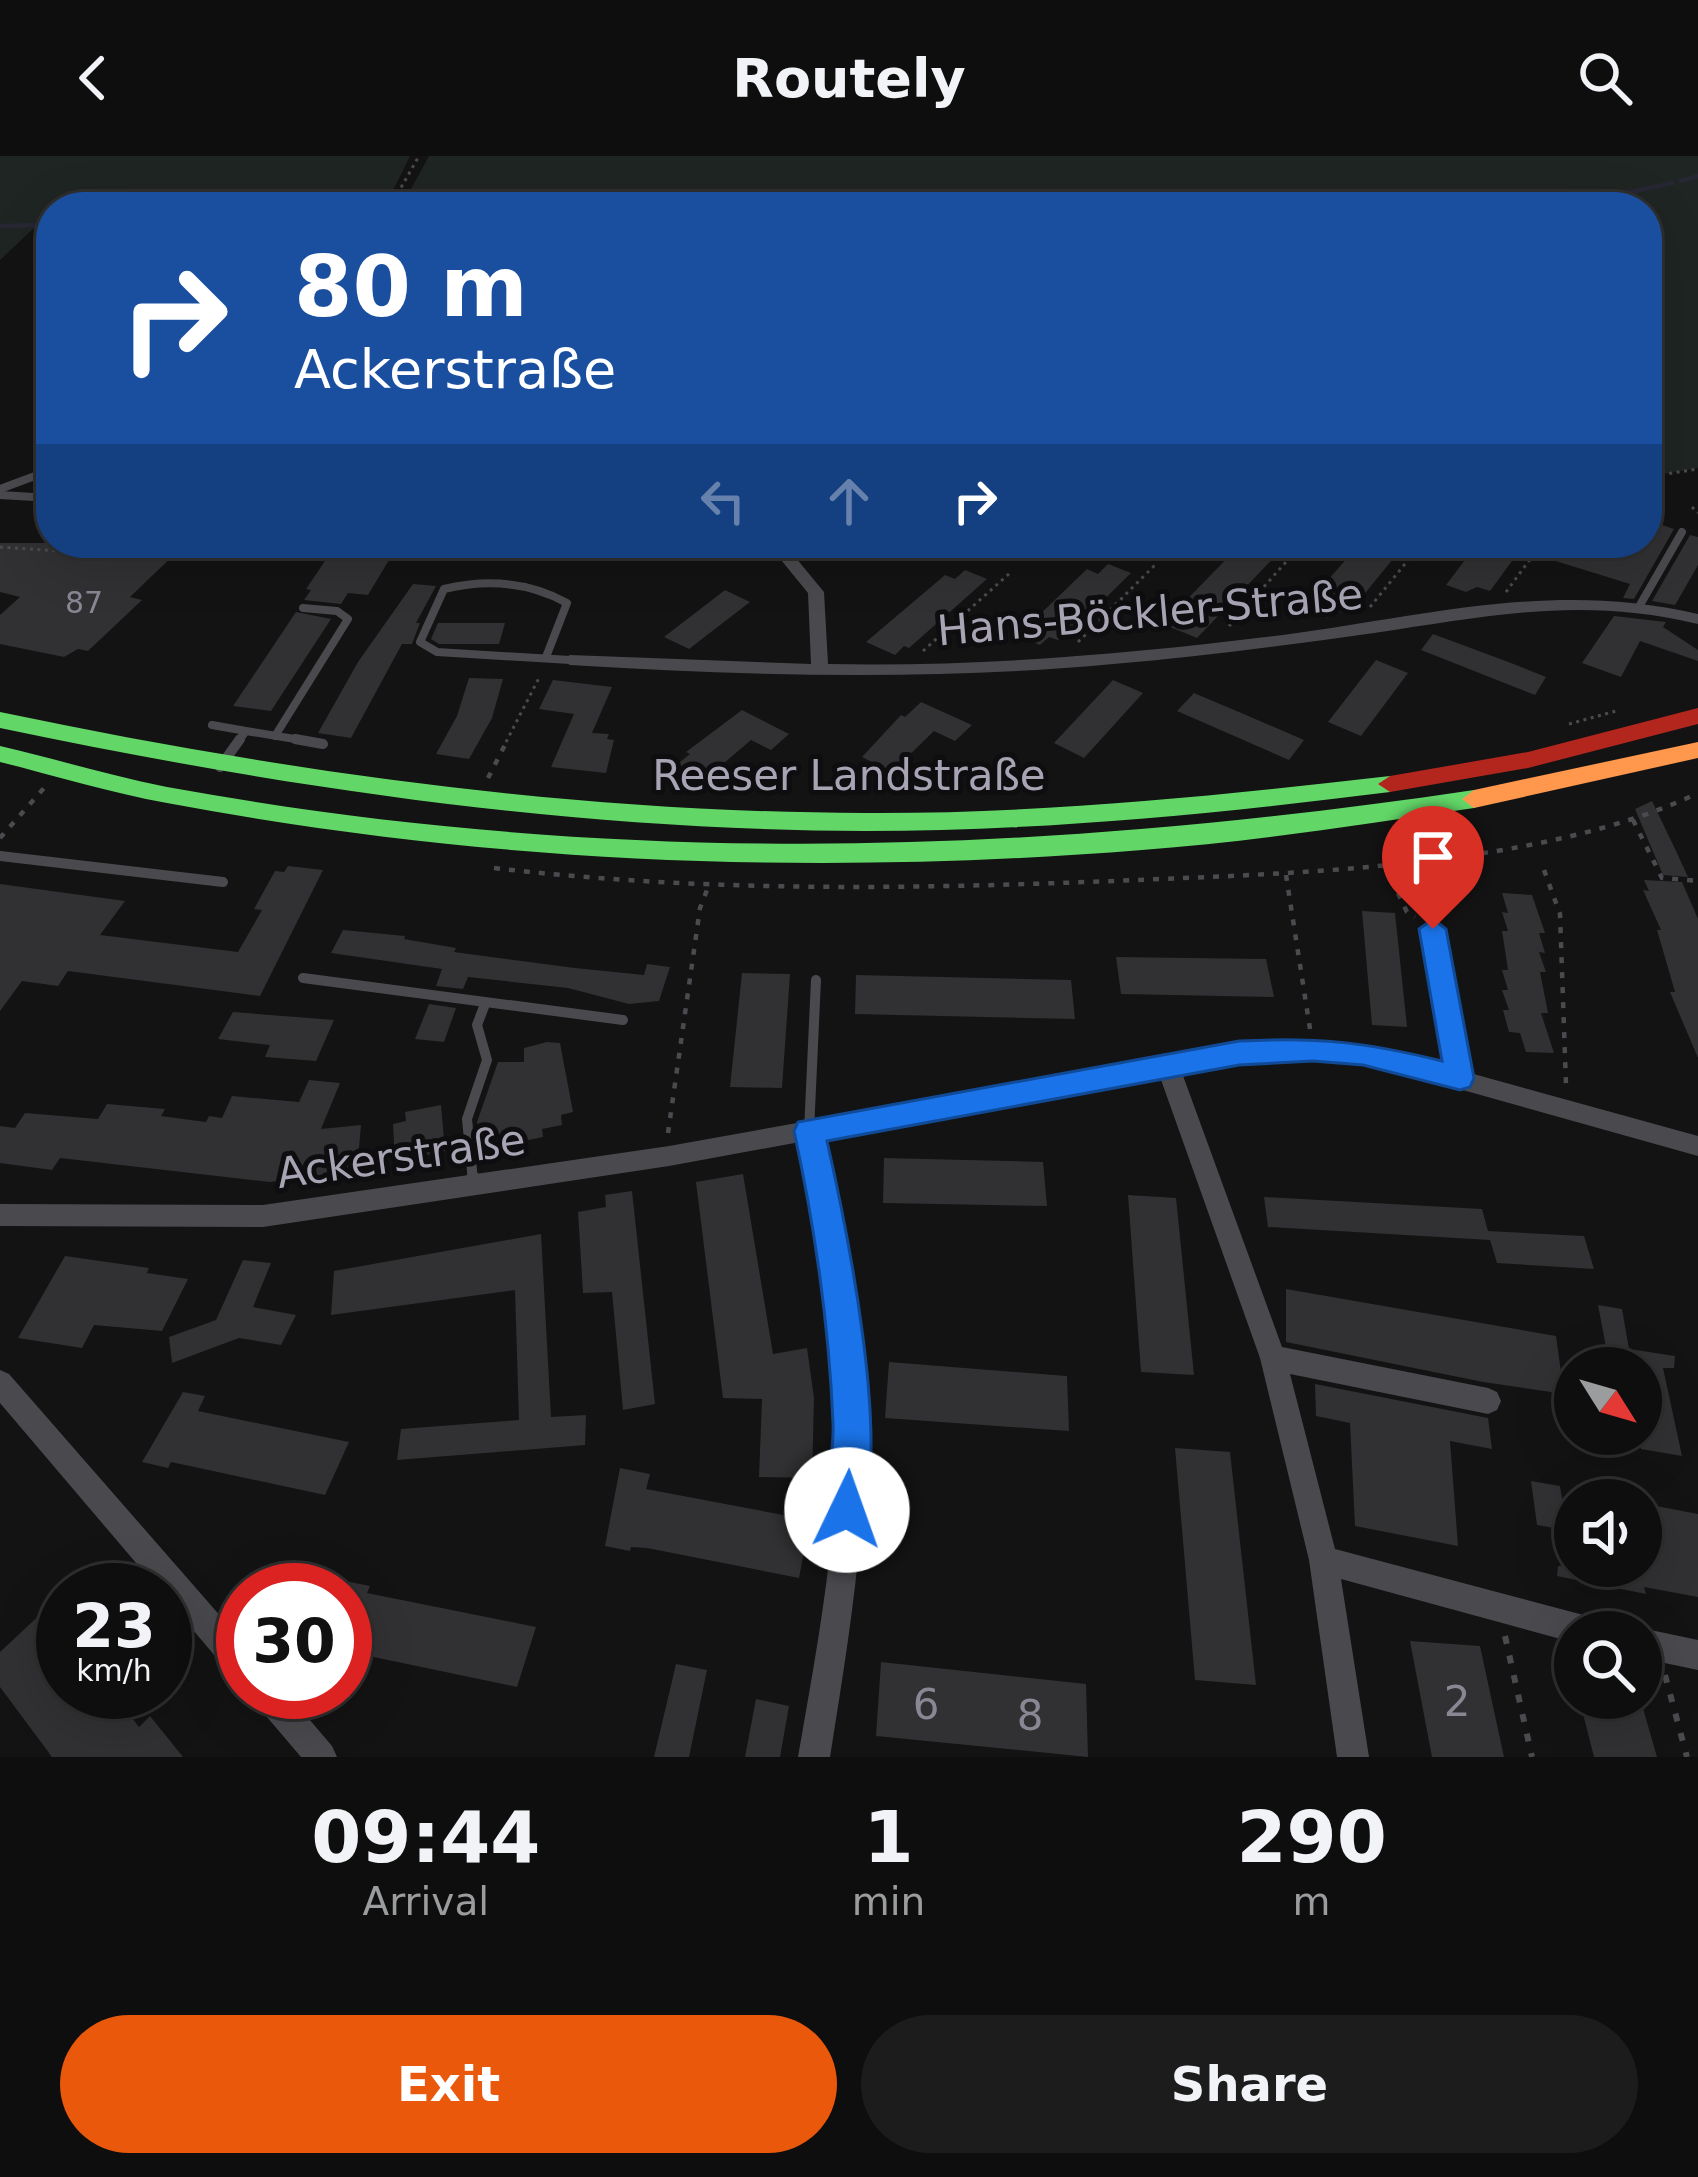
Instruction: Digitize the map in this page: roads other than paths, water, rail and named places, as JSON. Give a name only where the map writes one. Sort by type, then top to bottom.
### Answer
[{"type":"main road","name":"Reeser Landstraße","points":[[0,720],[218,770],[351,791],[590,816],[893,824],[1268,800],[1504,765],[1698,716]]},
{"type":"main road","name":"Reeser Landstraße","points":[[0,754],[164,794],[319,820],[503,842],[714,856],[903,856],[1099,848],[1298,830],[1539,788],[1698,750]]},
{"type":"street","points":[[0,492],[36,496]]},
{"type":"street","points":[[787,558],[816,592],[820,672]]},
{"type":"street","name":"Hans-Böckler-Straße","points":[[570,660],[694,670],[901,670],[1057,663],[1210,648],[1496,607],[1587,599],[1697,617]]},
{"type":"street","points":[[1433,929],[1460,1078]]},
{"type":"street","name":"Ackerstraße","points":[[0,1215],[263,1216],[670,1156],[1239,1053],[1313,1049],[1363,1053],[1698,1146]]},
{"type":"street","points":[[1168,1066],[1273,1358],[1323,1561],[1353,1757]]},
{"type":"street","points":[[809,1131],[836,1253],[851,1428],[844,1551],[814,1757]]},
{"type":"street","points":[[1273,1358],[1488,1401]]},
{"type":"street","points":[[0,1383],[216,1634]]},
{"type":"street","points":[[1323,1561],[1554,1622]]},
{"type":"street","points":[[1662,1647],[1698,1654]]},
{"type":"street","points":[[289,1719],[321,1757]]},
{"type":"lane","points":[[0,492],[36,476]]},
{"type":"lane","points":[[1640,605],[1682,532]]},
{"type":"lane","points":[[546,657],[567,603],[547,589],[461,584],[444,590],[420,642],[437,652],[570,660]]},
{"type":"lane","points":[[275,736],[348,619],[337,611],[303,608]]},
{"type":"lane","points":[[212,725],[323,744]]},
{"type":"lane","points":[[218,770],[246,730]]},
{"type":"lane","points":[[0,856],[223,882]]},
{"type":"lane","points":[[303,978],[622,1020]]},
{"type":"lane","points":[[809,1131],[816,980]]},
{"type":"lane","points":[[474,1186],[467,1119],[487,1060],[477,1025],[484,1004]]},
{"type":"waterway","points":[[1681,181],[1698,176]]},
{"type":"waterway","points":[[1631,192],[1672,183]]},
{"type":"waterway","points":[[0,226],[36,225]]}]
